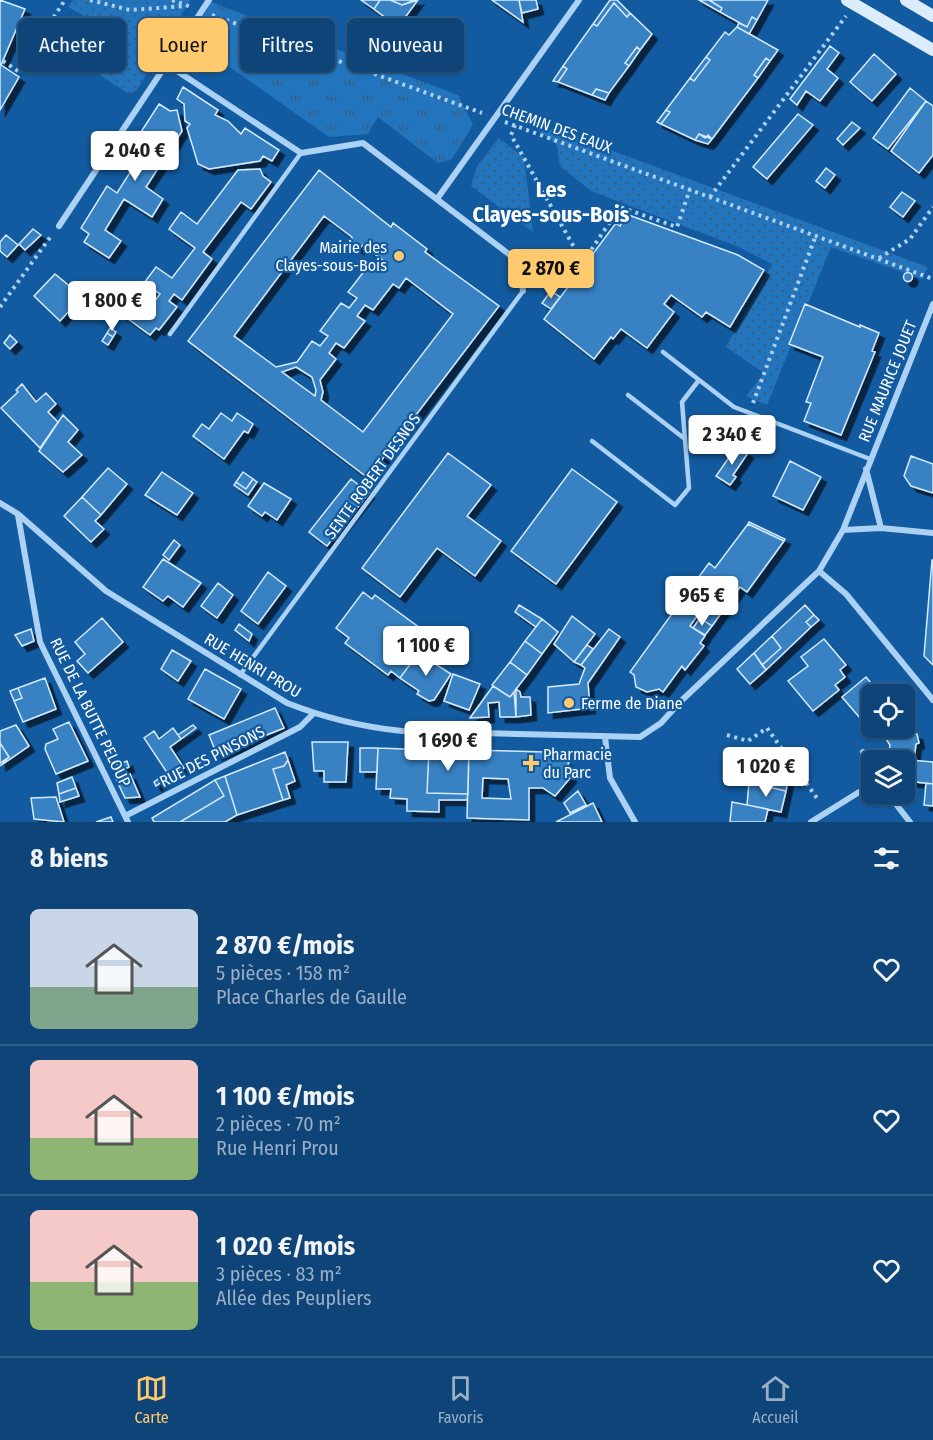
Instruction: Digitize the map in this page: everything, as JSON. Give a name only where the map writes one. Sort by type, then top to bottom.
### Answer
[{"type":"street","points":[[200,18],[209,0]]},
{"type":"street","points":[[437,199],[579,0]]},
{"type":"street","points":[[847,0],[933,50]]},
{"type":"street","points":[[906,0],[933,16]]},
{"type":"street","points":[[59,226],[163,72]]},
{"type":"street","points":[[179,72],[301,153],[363,143],[518,261],[523,291]]},
{"type":"street","name":"RUE MAURICE JOUET","points":[[843,530],[933,304]]},
{"type":"street","name":"RUE MAURICE JOUET","points":[[866,468],[881,528]]},
{"type":"street","name":"RUE HENRI PROU","points":[[0,503],[18,514],[106,591],[287,703],[313,714],[366,728],[402,731],[640,737],[661,723],[680,702],[819,571],[843,530]]},
{"type":"street","name":"RUE DE LA BUTTE PELOUP","points":[[18,514],[40,642],[126,814]]},
{"type":"street","points":[[843,530],[881,528],[933,533]]},
{"type":"street","points":[[819,571],[846,594],[933,700]]},
{"type":"street","name":"RUE DES PINSONS","points":[[126,814],[300,727],[313,714]]},
{"type":"street","points":[[605,737],[610,778],[635,822]]},
{"type":"street","points":[[811,822],[861,790]]},
{"type":"street","points":[[896,804],[910,822]]},
{"type":"street","points":[[126,814],[128,822]]},
{"type":"lane","points":[[170,334],[301,153]]},
{"type":"lane","name":"SENTE ROBERT DESNOS","points":[[240,675],[523,291]]},
{"type":"lane","points":[[663,352],[734,407],[870,459]]},
{"type":"lane","points":[[592,441],[675,506],[689,488],[682,402],[699,380]]},
{"type":"lane","points":[[628,395],[685,439]]},
{"type":"path","points":[[3,61],[18,71],[65,0]]},
{"type":"path","points":[[90,0],[130,10],[188,6]]},
{"type":"path","name":"CHEMIN DES EAUX","points":[[172,0],[933,279]]},
{"type":"path","points":[[710,197],[847,16]]},
{"type":"path","points":[[515,125],[511,135],[584,264],[620,207],[677,227],[690,189]]},
{"type":"path","points":[[878,259],[910,239],[933,207]]},
{"type":"path","points":[[0,307],[59,226]]},
{"type":"path","points":[[763,408],[753,404],[816,235]]},
{"type":"path","points":[[727,735],[748,741],[767,728],[826,811]]},
{"type":"green space","points":[[73,0],[190,0],[179,18],[138,18],[138,72],[148,72],[137,90],[129,94],[95,72],[126,72],[126,18],[88,18],[68,7]]},
{"type":"green space","points":[[211,2],[253,18],[240,18],[240,72],[335,72],[335,49],[347,53],[347,72],[397,72],[458,95],[473,125],[452,159],[438,163],[378,117],[368,134],[329,137],[228,66],[228,18],[202,18]]},
{"type":"green space","points":[[527,121],[928,267],[922,279],[831,247],[767,405],[746,396],[764,373],[726,347],[772,264],[739,247],[591,191],[560,166],[557,145]]},
{"type":"green space","points":[[499,138],[524,158],[533,232],[471,186],[477,166]]},
{"type":"building","points":[[0,0],[25,9],[21,18],[18,18],[18,25],[1,65],[19,77],[0,110]]},
{"type":"building","points":[[361,0],[380,0],[374,9]]},
{"type":"building","points":[[380,0],[390,0],[402,5],[418,0],[405,18],[386,18],[374,9]]},
{"type":"building","points":[[390,0],[415,0],[402,5]]},
{"type":"building","points":[[492,0],[519,0],[523,22]]},
{"type":"building","points":[[519,0],[536,0],[538,9],[522,13]]},
{"type":"building","points":[[610,0],[617,0],[630,13],[627,17],[614,3],[597,26],[593,24]]},
{"type":"building","points":[[699,0],[709,0],[722,8],[720,12]]},
{"type":"building","points":[[709,0],[768,0],[757,20],[752,17],[747,27],[720,12],[722,8]]},
{"type":"building","points":[[614,3],[627,17],[630,13],[652,34],[640,50],[637,47],[625,63],[629,66],[609,93],[596,89],[592,95],[558,82],[567,69],[563,66],[593,24],[597,26]]},
{"type":"building","points":[[752,17],[757,20],[749,34],[737,27],[739,23],[747,27]]},
{"type":"building","points":[[737,27],[778,50],[770,61],[766,58],[754,75],[758,78],[712,139],[699,134],[695,140],[661,124],[670,112],[666,110],[690,78],[694,81],[710,60],[706,57],[725,32],[729,35]]},
{"type":"building","points":[[830,46],[839,53],[827,69],[838,78],[820,101],[806,91],[797,105],[790,99]]},
{"type":"building","points":[[637,47],[640,50],[629,66],[625,63]]},
{"type":"building","points":[[874,54],[896,74],[872,101],[850,82]]},
{"type":"building","points":[[706,57],[710,60],[694,81],[690,78]]},
{"type":"building","points":[[766,58],[770,61],[758,78],[754,75]]},
{"type":"building","points":[[563,66],[567,69],[558,82],[553,81]]},
{"type":"building","points":[[183,87],[218,110],[215,115],[228,121],[241,134],[245,128],[279,150],[272,161],[263,156],[260,161],[209,169],[198,164],[187,128],[190,124],[185,121],[184,104],[177,99]]},
{"type":"building","points":[[910,88],[926,101],[888,149],[873,138]]},
{"type":"building","points":[[596,89],[609,93],[605,100],[592,95]]},
{"type":"building","points":[[926,101],[933,106],[933,155],[919,173],[891,151]]},
{"type":"building","points":[[159,104],[170,111],[177,110],[182,131],[146,187],[163,199],[152,217],[124,199],[105,230],[121,241],[109,258],[84,242],[89,234],[81,228],[107,186],[117,193],[152,138],[141,132]]},
{"type":"building","points":[[666,110],[670,112],[661,124],[657,122]]},
{"type":"building","points":[[798,114],[813,125],[767,179],[753,167]]},
{"type":"building","points":[[852,122],[860,128],[843,145],[837,139]]},
{"type":"building","points":[[699,134],[705,138],[708,135],[712,139],[708,144],[695,140]]},
{"type":"building","points":[[826,168],[835,175],[825,188],[816,181]]},
{"type":"building","points":[[260,169],[263,176],[271,182],[251,209],[241,202],[203,252],[212,259],[182,300],[174,294],[169,301],[177,307],[159,330],[156,328],[150,335],[120,313],[133,298],[149,309],[160,294],[144,283],[156,267],[172,278],[195,248],[169,229],[181,212],[197,224],[238,170]]},
{"type":"building","points":[[319,170],[391,227],[393,223],[427,249],[425,252],[499,306],[368,478],[188,341]],"holes":[[[324,216],[352,237],[351,244],[359,249],[363,245],[385,262],[378,271],[369,265],[348,292],[357,298],[349,308],[341,303],[320,331],[328,336],[320,346],[312,341],[297,362],[276,367],[234,336]],[[406,278],[453,314],[363,432],[321,400],[323,392],[320,380],[336,359],[329,353],[336,343],[344,348],[365,321],[357,316],[365,305],[373,310],[393,284],[399,288]],[[296,367],[312,377],[316,390],[315,396],[282,372]]]},
{"type":"building","points":[[902,192],[915,201],[903,217],[890,207]]},
{"type":"building","points":[[626,214],[738,255],[764,270],[730,327],[706,312],[702,317],[671,295],[664,304],[674,312],[647,348],[621,329],[613,339],[611,337],[594,359],[544,319],[616,223],[620,226]]},
{"type":"building","points":[[33,229],[41,235],[25,250],[19,244]]},
{"type":"building","points":[[6,235],[18,245],[7,257],[0,251],[0,242]]},
{"type":"building","points":[[908,273],[912,277],[908,281],[904,277]]},
{"type":"building","points":[[55,274],[73,289],[72,291],[80,299],[60,321],[34,296]]},
{"type":"building","points":[[551,291],[560,297],[551,309],[542,303]]},
{"type":"building","points":[[805,304],[879,333],[872,351],[875,352],[841,435],[804,421],[811,403],[806,402],[823,357],[789,344]]},
{"type":"building","points":[[110,328],[116,332],[113,337],[107,333]]},
{"type":"building","points":[[107,333],[113,337],[108,345],[102,341]]},
{"type":"building","points":[[10,335],[17,342],[10,349],[4,343]]},
{"type":"building","points":[[22,384],[36,402],[46,393],[56,404],[48,412],[58,422],[40,448],[1,408],[18,392],[16,390]]},
{"type":"building","points":[[221,413],[232,421],[237,413],[253,424],[248,433],[244,431],[224,459],[193,436],[202,424],[209,429]]},
{"type":"building","points":[[63,415],[78,430],[68,442],[82,455],[63,472],[39,451]]},
{"type":"building","points":[[737,446],[748,453],[733,475],[736,477],[730,485],[716,476]]},
{"type":"building","points":[[448,453],[491,485],[467,516],[501,541],[475,576],[437,548],[400,597],[362,568]]},
{"type":"building","points":[[911,456],[933,464],[933,493],[911,486],[904,476]]},
{"type":"building","points":[[790,461],[821,477],[803,510],[773,496]]},
{"type":"building","points":[[108,468],[127,484],[101,515],[82,497]]},
{"type":"building","points":[[572,469],[617,502],[556,584],[511,551]]},
{"type":"building","points":[[162,472],[193,493],[177,515],[145,495]]},
{"type":"building","points":[[243,472],[253,479],[246,489],[236,482]]},
{"type":"building","points":[[253,479],[257,482],[248,495],[234,485],[236,482],[246,489]]},
{"type":"building","points":[[351,479],[369,493],[327,546],[309,532]]},
{"type":"building","points":[[264,483],[291,499],[277,520],[265,512],[262,516],[248,506]]},
{"type":"building","points":[[82,497],[101,515],[95,521],[104,529],[91,542],[64,516]]},
{"type":"building","points":[[749,522],[785,539],[784,541],[748,524]]},
{"type":"building","points":[[748,524],[784,541],[747,592],[740,587],[712,626],[679,604],[709,563],[715,568]]},
{"type":"building","points":[[174,540],[180,545],[169,560],[163,555]]},
{"type":"building","points":[[163,559],[201,583],[183,607],[168,596],[163,601],[143,587]]},
{"type":"building","points":[[933,560],[933,665],[924,656]]},
{"type":"building","points":[[268,572],[286,586],[258,624],[241,611]]},
{"type":"building","points":[[218,583],[233,595],[217,618],[201,606]]},
{"type":"building","points":[[363,592],[372,599],[375,595],[424,631],[420,636],[427,642],[400,678],[391,671],[388,675],[345,643],[349,638],[336,628]]},
{"type":"building","points":[[679,604],[697,616],[690,626],[705,636],[700,643],[704,646],[685,670],[682,666],[663,692],[659,689],[647,692],[636,687],[634,675],[630,672]]},
{"type":"building","points":[[519,605],[542,619],[536,627],[515,612]]},
{"type":"building","points":[[805,605],[814,615],[806,622],[811,627],[766,670],[762,665],[781,648],[772,636]]},
{"type":"building","points":[[814,615],[819,620],[811,627],[806,622]]},
{"type":"building","points":[[572,616],[595,634],[574,662],[554,644]]},
{"type":"building","points":[[102,618],[123,642],[88,673],[77,661],[85,654],[75,642]]},
{"type":"building","points":[[700,618],[712,626],[705,635],[693,628]]},
{"type":"building","points":[[542,619],[558,632],[542,654],[525,641]]},
{"type":"building","points":[[239,624],[252,634],[249,641],[235,630]]},
{"type":"building","points":[[31,629],[34,641],[22,646],[15,635]]},
{"type":"building","points":[[609,629],[620,637],[588,683],[590,708],[548,713],[548,687],[579,684],[585,668],[581,665]]},
{"type":"building","points":[[772,636],[781,648],[762,665],[754,653]]},
{"type":"building","points":[[824,639],[846,665],[840,670],[845,677],[835,685],[839,690],[813,711],[788,681],[808,666],[801,657]]},
{"type":"building","points":[[525,641],[542,654],[527,675],[510,662]]},
{"type":"building","points":[[587,645],[593,649],[581,665],[574,662]]},
{"type":"building","points":[[172,650],[191,661],[178,681],[161,669]]},
{"type":"building","points":[[418,653],[451,674],[434,700],[429,701],[417,694],[419,691],[400,678]]},
{"type":"building","points":[[754,653],[766,670],[750,684],[737,669]]},
{"type":"building","points":[[510,662],[527,675],[510,697],[492,685]]},
{"type":"building","points":[[205,669],[241,689],[224,719],[188,699]]},
{"type":"building","points":[[453,674],[480,684],[469,710],[444,701]]},
{"type":"building","points":[[866,677],[872,684],[861,684],[861,719],[842,697]]},
{"type":"building","points":[[45,678],[56,709],[23,722],[14,701],[22,698],[18,688]]},
{"type":"building","points":[[493,686],[510,697],[514,692],[516,717],[500,717],[499,702],[488,703],[489,717],[470,718]]},
{"type":"building","points":[[18,688],[22,698],[14,701],[10,691]]},
{"type":"building","points":[[516,689],[520,692],[521,697],[530,697],[531,715],[516,717]]},
{"type":"building","points":[[275,708],[284,728],[217,755],[209,735]]},
{"type":"building","points":[[69,722],[88,761],[56,774],[45,749],[46,744],[58,739],[53,729]]},
{"type":"building","points":[[16,725],[29,746],[0,766],[9,757],[0,743],[0,731]]},
{"type":"building","points":[[193,725],[196,728],[181,739],[178,735]]},
{"type":"building","points":[[173,728],[181,739],[170,747],[184,768],[170,777],[144,738],[154,731],[159,739]]},
{"type":"building","points":[[917,734],[919,743],[916,744],[915,752],[915,750],[889,750],[890,745],[885,738],[915,738]]},
{"type":"building","points":[[312,742],[348,742],[346,782],[324,782],[324,771],[314,771]]},
{"type":"building","points":[[0,743],[9,757],[0,763]]},
{"type":"building","points":[[360,748],[378,748],[377,772],[360,772]]},
{"type":"building","points":[[378,748],[429,750],[427,793],[468,794],[467,800],[439,800],[439,812],[407,811],[407,799],[390,798],[391,789],[376,789]]},
{"type":"building","points":[[429,750],[469,750],[468,794],[427,793]]},
{"type":"building","points":[[469,750],[546,752],[555,759],[559,755],[569,763],[566,767],[571,777],[555,796],[543,788],[529,788],[529,820],[467,818]],"holes":[[[483,778],[508,779],[511,799],[482,798]]]},
{"type":"building","points":[[285,752],[288,760],[284,766],[273,769],[283,800],[237,815],[225,776]]},
{"type":"building","points":[[782,754],[796,776],[788,780],[786,791],[760,785],[763,771],[759,768],[766,759],[770,761]]},
{"type":"building","points":[[288,760],[295,781],[286,785],[290,798],[283,800],[273,769],[284,766]]},
{"type":"building","points":[[915,760],[933,762],[933,784],[915,782]]},
{"type":"building","points":[[127,761],[129,767],[120,772],[117,765]]},
{"type":"building","points":[[130,774],[140,797],[125,798],[116,779]]},
{"type":"building","points":[[164,775],[167,778],[156,786],[154,782]]},
{"type":"building","points":[[225,776],[237,815],[225,822],[180,822],[224,796],[215,780]]},
{"type":"building","points":[[72,777],[76,788],[59,794],[57,783]]},
{"type":"building","points":[[215,780],[224,796],[180,822],[154,822],[152,818]]},
{"type":"building","points":[[749,783],[786,791],[781,812],[747,805]]},
{"type":"building","points":[[926,783],[933,784],[933,806],[924,805]]},
{"type":"building","points":[[76,788],[79,796],[60,802],[59,794]]},
{"type":"building","points":[[578,791],[586,805],[570,813],[564,803]]},
{"type":"building","points":[[56,797],[64,822],[34,819],[31,798]]},
{"type":"building","points":[[732,802],[768,809],[765,822],[730,822]]},
{"type":"building","points":[[593,803],[602,822],[556,822]]},
{"type":"building","points":[[111,817],[113,822],[96,822]]},
{"type":"place","name":"Mairie des Clayes-sous-Bois","points":[[399,256]]},
{"type":"place","name":"Ferme de Diane","points":[[569,703]]},
{"type":"place","name":"Pharmacie du Parc","points":[[531,763]]},
{"type":"district","name":"Les Clayes-sous-Bois","points":[[551,202]]}]
